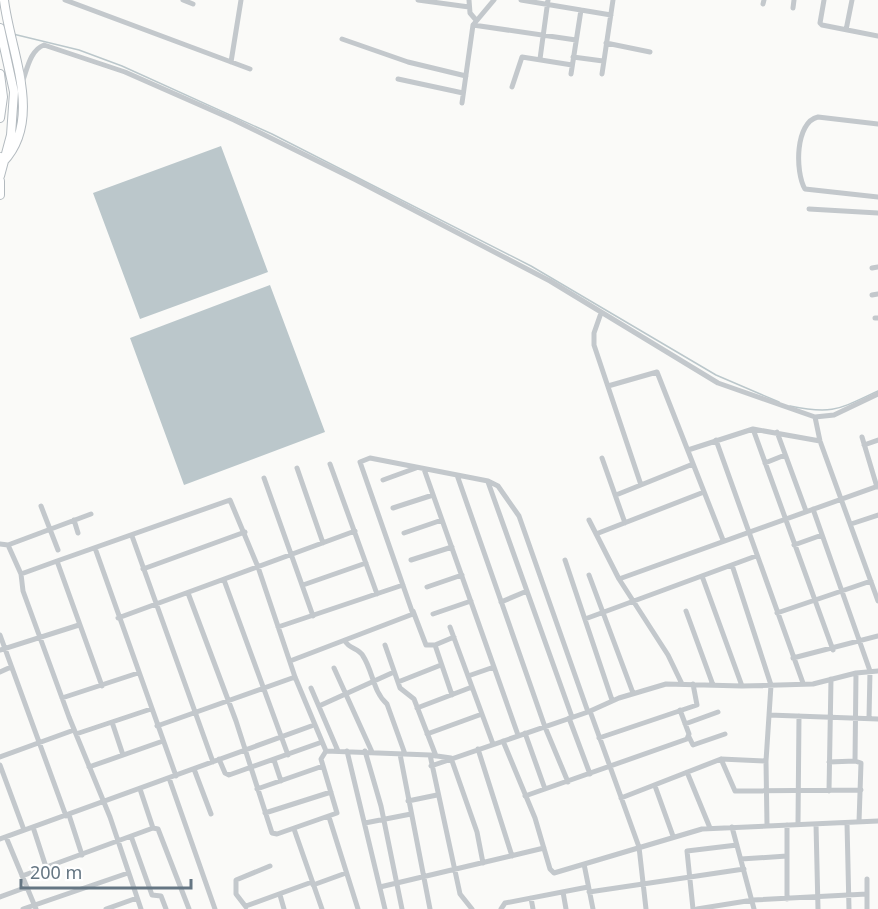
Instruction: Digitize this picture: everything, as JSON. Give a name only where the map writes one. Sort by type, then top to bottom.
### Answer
[{"type":"main road","points":[[0,175],[1,160],[10,137],[14,92],[3,26],[4,0]]},
{"type":"main road","points":[[1,160],[15,149],[23,110],[21,84],[10,40],[3,26]]},
{"type":"main road","points":[[0,74],[3,97],[0,118]]},
{"type":"main road","points":[[0,181],[0,195]]},
{"type":"street","points":[[65,0],[250,69]]},
{"type":"street","points":[[84,7],[85,0]]},
{"type":"street","points":[[183,0],[193,4]]},
{"type":"street","points":[[231,62],[241,0]]},
{"type":"street","points":[[418,0],[470,7]]},
{"type":"street","points":[[462,103],[474,23],[469,0]]},
{"type":"street","points":[[474,23],[494,0]]},
{"type":"street","points":[[521,0],[548,2],[611,15]]},
{"type":"street","points":[[602,74],[613,0]]},
{"type":"street","points":[[793,8],[794,0]]},
{"type":"street","points":[[824,0],[820,23],[825,27],[878,36]]},
{"type":"street","points":[[846,30],[852,0]]},
{"type":"street","points":[[540,59],[548,2]]},
{"type":"street","points":[[571,74],[581,10]]},
{"type":"street","points":[[474,23],[576,40]]},
{"type":"street","points":[[342,39],[408,62],[466,76]]},
{"type":"street","points":[[606,43],[650,52]]},
{"type":"street","points":[[21,84],[37,47],[44,45],[125,72],[234,120],[497,251],[706,378],[797,413],[815,417],[834,414],[878,394]]},
{"type":"street","points":[[573,57],[603,61]]},
{"type":"street","points":[[512,87],[520,58],[572,65]]},
{"type":"street","points":[[398,79],[463,93]]},
{"type":"street","points":[[878,123],[818,117],[811,119],[805,127],[799,160],[805,189],[878,197]]},
{"type":"street","points":[[809,209],[878,213]]},
{"type":"street","points":[[601,313],[593,340],[641,485]]},
{"type":"street","points":[[608,386],[657,372],[723,540]]},
{"type":"street","points":[[815,417],[820,441],[878,601]]},
{"type":"street","points":[[688,450],[753,429],[820,441]]},
{"type":"street","points":[[753,429],[833,650]]},
{"type":"street","points":[[777,432],[806,511]]},
{"type":"street","points":[[619,579],[878,486],[862,437]]},
{"type":"street","points":[[716,440],[803,683]]},
{"type":"street","points":[[864,444],[878,440]]},
{"type":"street","points":[[765,463],[785,455]]},
{"type":"street","points":[[454,636],[435,645],[426,645],[360,462],[370,458],[488,481],[498,486],[519,516],[639,847],[646,909]]},
{"type":"street","points":[[602,458],[625,523]]},
{"type":"street","points":[[330,464],[377,594]]},
{"type":"street","points":[[616,495],[693,464]]},
{"type":"street","points":[[297,468],[323,543]]},
{"type":"street","points":[[383,480],[421,468]]},
{"type":"street","points":[[421,468],[434,495],[494,667],[545,789]]},
{"type":"street","points":[[457,475],[545,727],[568,782]]},
{"type":"street","points":[[264,478],[313,616]]},
{"type":"street","points":[[488,481],[590,774]]},
{"type":"street","points":[[596,534],[704,492]]},
{"type":"street","points":[[393,508],[434,495]]},
{"type":"street","points":[[21,574],[132,536],[226,500],[233,502],[258,567],[295,677],[326,751]]},
{"type":"street","points":[[41,506],[58,550]]},
{"type":"street","points":[[813,509],[870,671],[869,718]]},
{"type":"street","points":[[0,544],[8,546],[91,514]]},
{"type":"street","points":[[851,524],[878,515]]},
{"type":"street","points":[[74,520],[78,533]]},
{"type":"street","points":[[404,533],[442,520]]},
{"type":"street","points":[[589,520],[619,579],[668,655],[682,684]]},
{"type":"street","points":[[118,618],[355,531]]},
{"type":"street","points":[[143,569],[244,532]]},
{"type":"street","points":[[794,545],[822,535]]},
{"type":"street","points":[[132,536],[154,605],[213,762]]},
{"type":"street","points":[[8,546],[21,574],[23,591],[118,841],[141,909]]},
{"type":"street","points":[[411,560],[452,547]]},
{"type":"street","points":[[95,548],[163,741],[172,777],[215,909]]},
{"type":"street","points":[[585,619],[756,556]]},
{"type":"street","points":[[565,560],[612,700]]},
{"type":"street","points":[[57,561],[102,686]]},
{"type":"street","points":[[303,585],[366,563]]},
{"type":"street","points":[[732,565],[771,685],[766,761],[767,825]]},
{"type":"street","points":[[427,587],[462,575]]},
{"type":"street","points":[[589,575],[633,693]]},
{"type":"street","points":[[702,576],[742,686]]},
{"type":"street","points":[[224,580],[288,755]]},
{"type":"street","points":[[777,613],[871,581]]},
{"type":"street","points":[[279,627],[403,585]]},
{"type":"street","points":[[501,602],[527,591]]},
{"type":"street","points":[[188,593],[229,701],[274,835],[337,813],[321,755],[326,751],[365,751],[451,758]]},
{"type":"street","points":[[433,614],[471,601]]},
{"type":"street","points":[[290,661],[409,618],[412,610]]},
{"type":"street","points":[[686,610],[713,685]]},
{"type":"street","points":[[2,649],[79,624]]},
{"type":"street","points":[[450,627],[493,744]]},
{"type":"street","points":[[0,635],[2,649],[12,668],[82,855]]},
{"type":"street","points":[[794,658],[860,643],[878,636]]},
{"type":"street","points":[[345,641],[348,646],[362,653],[381,699],[387,704],[403,754],[408,801],[430,909]]},
{"type":"street","points":[[385,645],[402,691],[412,696],[428,734],[433,755],[430,765],[454,869],[462,898],[472,909]]},
{"type":"street","points":[[435,645],[452,695]]},
{"type":"street","points":[[398,682],[441,665]]},
{"type":"street","points":[[468,676],[494,667]]},
{"type":"street","points":[[0,672],[12,668]]},
{"type":"street","points":[[334,668],[372,752]]},
{"type":"street","points":[[430,765],[589,712],[612,700],[666,684],[771,685],[831,680],[856,673],[878,671]]},
{"type":"street","points":[[319,706],[394,672]]},
{"type":"street","points":[[62,698],[138,673]]},
{"type":"street","points":[[855,761],[856,673]]},
{"type":"street","points":[[157,726],[295,677]]},
{"type":"street","points":[[829,791],[831,680]]},
{"type":"street","points":[[599,738],[698,702],[693,684]]},
{"type":"street","points":[[417,708],[472,687]]},
{"type":"street","points":[[311,688],[338,751]]},
{"type":"street","points":[[0,757],[151,709]]},
{"type":"street","points":[[680,710],[693,745],[725,734]]},
{"type":"street","points":[[685,724],[718,712]]},
{"type":"street","points":[[428,734],[482,714]]},
{"type":"street","points":[[769,715],[878,719]]},
{"type":"street","points":[[798,824],[799,716]]},
{"type":"street","points":[[112,722],[123,755]]},
{"type":"street","points":[[35,907],[3,838],[314,724]]},
{"type":"street","points":[[525,796],[689,737]]},
{"type":"street","points":[[89,767],[163,741]]},
{"type":"street","points":[[502,741],[525,796],[551,872],[673,836],[710,828],[878,820]]},
{"type":"street","points":[[219,759],[226,775],[322,742]]},
{"type":"street","points":[[478,749],[512,856]]},
{"type":"street","points":[[346,751],[385,909]]},
{"type":"street","points":[[365,751],[383,819],[402,909]]},
{"type":"street","points":[[451,758],[477,832],[483,863]]},
{"type":"street","points":[[621,798],[721,759],[766,761]]},
{"type":"street","points":[[721,759],[735,792],[861,790]]},
{"type":"street","points":[[274,760],[281,781]]},
{"type":"street","points":[[829,762],[861,762],[859,822]]},
{"type":"street","points":[[0,765],[24,830]]},
{"type":"street","points":[[257,789],[323,766]]},
{"type":"street","points":[[194,769],[211,814]]},
{"type":"street","points":[[687,772],[710,828]]},
{"type":"street","points":[[655,786],[673,836]]},
{"type":"street","points":[[140,789],[153,828]]},
{"type":"street","points":[[265,813],[331,792]]},
{"type":"street","points":[[408,801],[437,795]]},
{"type":"street","points":[[365,823],[411,814]]},
{"type":"street","points":[[329,817],[358,909]]},
{"type":"street","points":[[847,823],[849,909]]},
{"type":"street","points":[[816,824],[818,909]]},
{"type":"street","points":[[787,825],[787,899]]},
{"type":"street","points":[[33,827],[46,867]]},
{"type":"street","points":[[732,827],[754,909]]},
{"type":"street","points":[[22,876],[153,828],[158,829],[189,909]]},
{"type":"street","points":[[294,829],[322,909]]},
{"type":"street","points":[[131,836],[152,895],[161,896],[166,909]]},
{"type":"street","points":[[737,845],[687,851],[688,877],[695,909],[753,900],[867,894]]},
{"type":"street","points":[[380,887],[544,848]]},
{"type":"street","points":[[741,859],[787,856]]},
{"type":"street","points":[[584,864],[592,909]]},
{"type":"street","points":[[270,866],[236,880],[236,894],[246,908],[346,873]]},
{"type":"street","points":[[501,909],[506,903],[563,892],[643,885],[744,869]]},
{"type":"street","points":[[24,909],[129,873]]},
{"type":"street","points":[[867,879],[867,909]]},
{"type":"street","points":[[0,897],[27,887]]},
{"type":"street","points":[[563,892],[566,909]]},
{"type":"street","points":[[280,895],[284,909]]},
{"type":"street","points":[[106,909],[137,898]]},
{"type":"street","points":[[531,898],[533,909]]},
{"type":"shaded area","points":[[221,146],[268,272],[140,319],[93,193]]},
{"type":"shaded area","points":[[270,285],[325,432],[184,485],[130,338]]},
{"type":"waterway","points":[[13,34],[79,50],[122,66],[272,134],[531,266],[716,375],[779,402]]},
{"type":"waterway","points":[[790,406],[816,410],[836,409],[878,391]]}]
